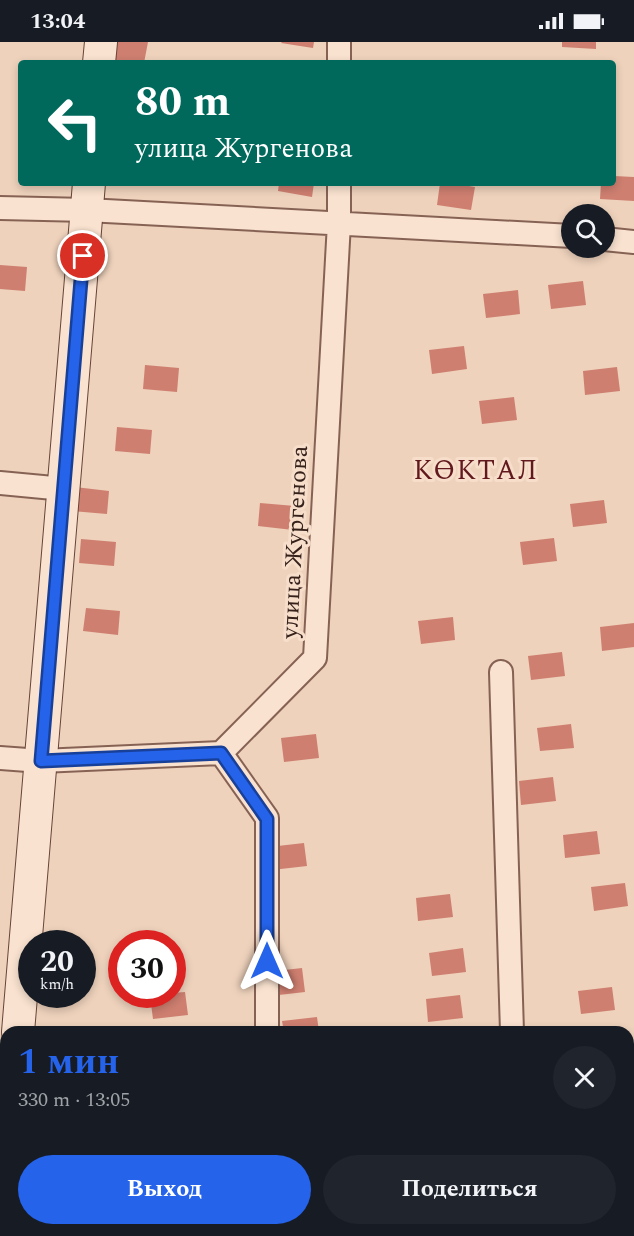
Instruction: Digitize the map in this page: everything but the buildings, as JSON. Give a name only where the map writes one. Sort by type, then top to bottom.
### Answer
[{"type":"street","points":[[99,60],[101,42]]},
{"type":"street","points":[[339,42],[339,60]]},
{"type":"street","name":"улица Жургенова","points":[[221,753],[315,658],[339,223],[339,186]]},
{"type":"street","points":[[13,1023],[41,761],[88,197]]},
{"type":"street","points":[[0,208],[88,197],[339,223],[561,235]]},
{"type":"street","points":[[615,240],[634,242]]},
{"type":"street","points":[[0,483],[64,489]]},
{"type":"street","points":[[501,672],[512,1026]]},
{"type":"street","points":[[0,758],[41,761],[221,753],[267,819],[267,1026]]},
{"type":"district","name":"КӨКТАЛ","points":[[476,471]]},
{"type":"route","points":[[83,256],[41,761],[221,753],[267,819],[267,961]]}]
